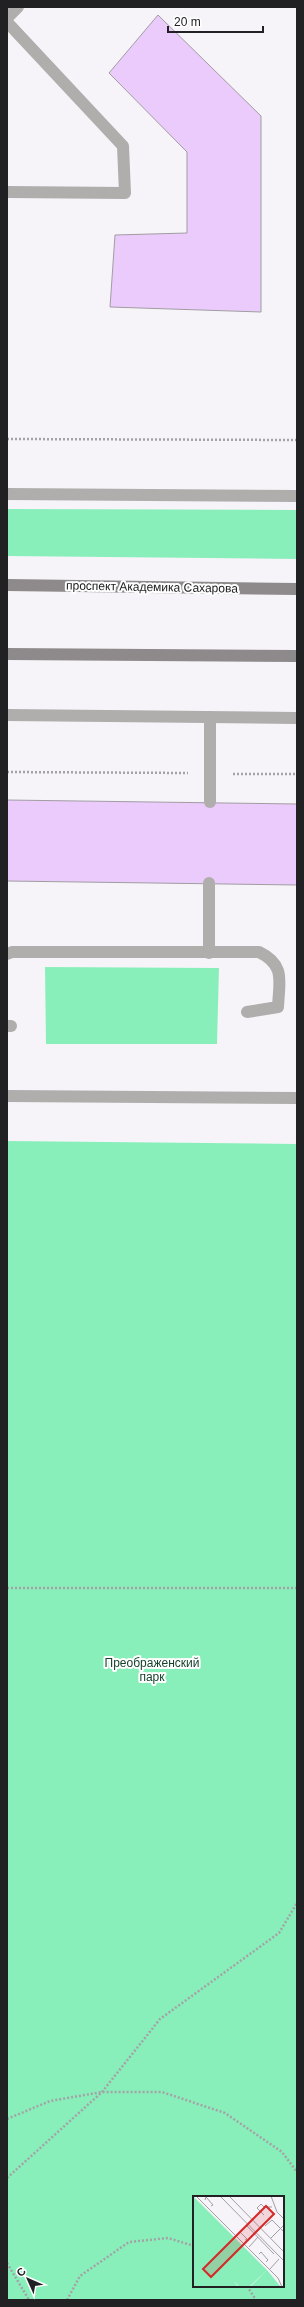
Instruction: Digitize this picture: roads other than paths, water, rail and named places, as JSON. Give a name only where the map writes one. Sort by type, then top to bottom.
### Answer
[{"type":"main road","name":"проспект Академика Сахарова","points":[[7,585],[297,589]]},
{"type":"main road","points":[[7,654],[297,656]]},
{"type":"street","points":[[7,18],[18,7]]},
{"type":"street","points":[[7,22],[123,146],[125,193],[7,192]]},
{"type":"street","points":[[7,494],[297,496]]},
{"type":"street","points":[[7,715],[297,718]]},
{"type":"street","points":[[210,717],[210,802]]},
{"type":"street","points":[[209,883],[209,953]]},
{"type":"street","points":[[7,954],[12,952],[259,952],[270,958],[279,971],[278,1007],[247,1012]]},
{"type":"street","points":[[7,1096],[297,1098]]},
{"type":"park label","name":"Преображенский парк","points":[[152,1670]]}]
